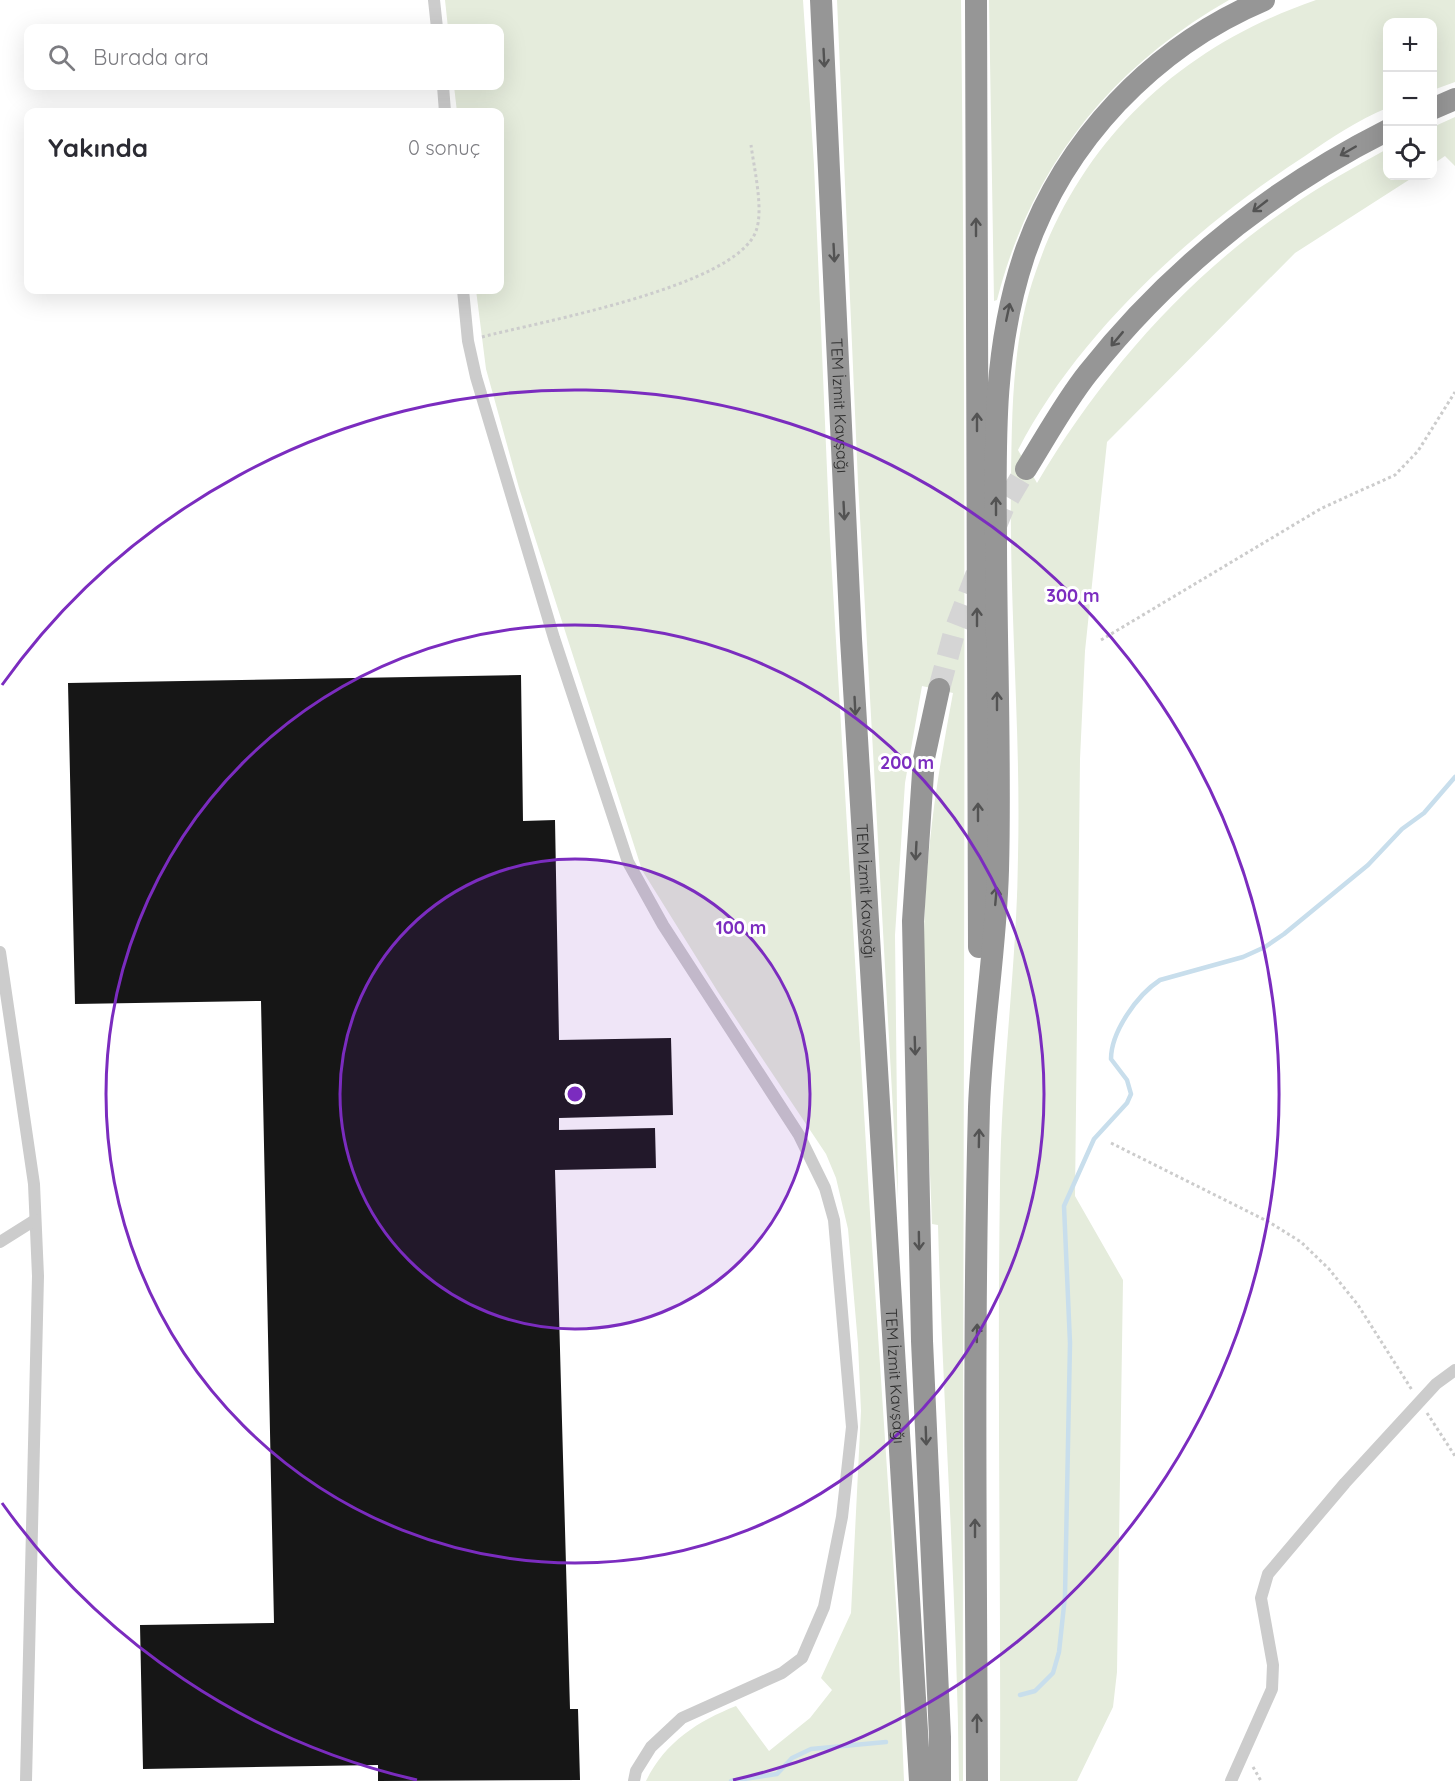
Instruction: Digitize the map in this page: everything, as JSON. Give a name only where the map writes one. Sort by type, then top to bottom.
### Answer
[{"type":"highway","name":"TEM İzmit Kavşağı","points":[[821,0],[851,639],[920,1781]]},
{"type":"highway","points":[[976,0],[980,1101],[975,1460],[977,1781]]},
{"type":"highway","points":[[980,1101],[998,872],[995,414],[1004,335],[1012,294],[1045,202],[1098,123],[1126,91],[1160,63],[1233,13],[1264,0]]},
{"type":"highway","points":[[1026,469],[1087,375],[1127,327],[1225,234],[1275,195],[1383,133]]},
{"type":"highway","points":[[939,689],[924,758],[913,921],[922,1341],[940,1781]]},
{"type":"street","points":[[434,0],[437,24]]},
{"type":"street","points":[[443,90],[446,108]]},
{"type":"street","points":[[463,294],[468,341],[476,377],[547,616],[628,862],[663,925],[799,1135],[822,1179],[834,1220],[852,1427],[842,1517],[824,1607],[802,1659],[782,1674],[681,1718],[651,1747],[636,1771],[634,1781]]},
{"type":"street","points":[[0,952],[34,1184],[37,1288],[26,1781]]},
{"type":"street","points":[[0,1242],[35,1220]]},
{"type":"street","points":[[1231,1781],[1272,1689],[1273,1665],[1261,1598],[1268,1574],[1345,1483],[1420,1401],[1436,1384],[1455,1370]]},
{"type":"path","points":[[468,341],[634,300],[705,272],[735,256],[750,244],[759,217],[751,145]]},
{"type":"path","points":[[1101,640],[1322,508],[1395,475],[1418,451],[1455,392]]},
{"type":"path","points":[[1111,1143],[1269,1222],[1300,1242],[1329,1269],[1358,1305],[1455,1456]]},
{"type":"path","points":[[1248,1760],[1261,1781]]},
{"type":"green space","points":[[445,0],[803,0],[814,165],[830,540],[871,1230],[898,1634],[904,1781],[646,1781],[663,1755],[684,1734],[722,1712],[736,1706],[769,1751],[810,1718],[832,1690],[821,1678],[851,1613],[861,1411],[848,1229],[836,1178],[826,1154],[718,992],[642,870],[519,488],[486,369],[477,294],[504,294],[504,108],[457,108],[454,90],[504,90],[504,24],[448,24]]},
{"type":"green space","points":[[837,0],[961,0],[964,668],[963,1781],[959,1781],[956,1642],[938,1225],[932,1224],[923,985],[930,841],[953,693],[922,686],[905,783],[895,935],[898,1200],[858,482]]},
{"type":"green space","points":[[989,0],[1229,0],[1186,27],[1147,57],[1112,90],[1081,126],[1054,165],[1031,207],[1012,252],[997,300],[994,301]]},
{"type":"green space","points":[[1316,0],[1455,0],[1455,82],[1437,89],[1437,18],[1383,18],[1383,110],[1345,130],[1264,184],[1182,249],[1106,324],[1043,407],[1018,450],[1037,483],[1088,405],[1148,331],[1215,265],[1290,207],[1383,151],[1383,180],[1409,180],[1295,253],[1107,442],[1085,651],[1080,759],[1075,1196],[1123,1280],[1117,1672],[1113,1707],[1077,1781],[1000,1781],[1000,1183],[1003,1101],[1017,897],[1018,762],[1011,480],[1012,427],[1018,348],[1028,296],[1056,222],[1081,178],[1110,138],[1144,102],[1181,70],[1223,43],[1268,19]]},
{"type":"green space","points":[[1455,117],[1455,166],[1445,156],[1437,161],[1437,125]]},
{"type":"building","points":[[521,675],[523,821],[555,820],[559,1040],[671,1038],[673,1115],[559,1118],[559,1130],[655,1128],[656,1168],[555,1170],[570,1709],[578,1709],[580,1780],[378,1781],[378,1765],[143,1769],[140,1625],[274,1623],[261,1001],[75,1004],[68,683]]},
{"type":"waterway","points":[[1020,1695],[1035,1691],[1053,1673],[1059,1652],[1065,1596],[1070,1343],[1064,1206],[1094,1139],[1127,1103],[1131,1094],[1127,1080],[1111,1059],[1112,1048],[1120,1026],[1134,1004],[1160,980],[1243,957],[1265,947],[1284,934],[1368,865],[1402,829],[1424,813],[1455,777]]},
{"type":"waterway","points":[[731,1781],[777,1774],[792,1758],[811,1749],[886,1742]]},
{"type":"tunnel","points":[[995,528],[1004,506],[1026,469]]},
{"type":"tunnel","points":[[939,689],[954,633],[978,570]]}]
